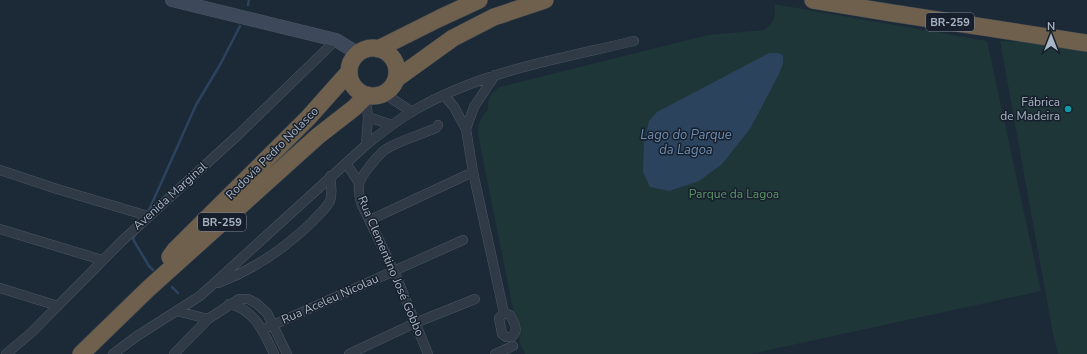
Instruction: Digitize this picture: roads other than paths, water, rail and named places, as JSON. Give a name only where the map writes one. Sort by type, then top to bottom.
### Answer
[{"type":"highway","points":[[378,49],[479,0]]},
{"type":"highway","points":[[396,79],[453,38],[494,17],[545,0]]},
{"type":"highway","name":"BR-259","points":[[814,0],[1087,43]]},
{"type":"highway","points":[[374,48],[378,49],[386,52],[395,61],[398,73],[394,85],[385,94],[373,97],[364,97],[352,84],[349,72],[352,60],[362,51],[374,48]]},
{"type":"highway","name":"Rodovia Pedro Nolasco","points":[[148,289],[175,250],[308,118],[349,72]]},
{"type":"highway","name":"Rodovia Pedro Nolasco","points":[[81,354],[148,289],[318,136],[354,108],[364,97]]},
{"type":"street","points":[[172,0],[336,40],[359,54]]},
{"type":"street","name":"Avenida Marginal","points":[[6,354],[32,332],[102,260],[148,216],[238,134],[336,40]]},
{"type":"street","points":[[113,354],[137,336],[200,296],[330,176],[366,145],[412,112],[465,86],[495,75],[533,64],[634,41]]},
{"type":"street","points":[[466,129],[474,107],[495,75]]},
{"type":"street","points":[[385,94],[412,112]]},
{"type":"street","points":[[445,96],[454,107],[466,129],[473,172],[504,313]]},
{"type":"street","points":[[364,97],[368,117],[366,145]]},
{"type":"street","points":[[368,117],[392,125]]},
{"type":"street","name":"Rua Clementino José Gobbo","points":[[428,354],[394,271],[359,196],[359,183],[366,171],[386,150],[436,128],[438,125]]},
{"type":"street","points":[[346,163],[359,183]]},
{"type":"street","points":[[0,170],[57,189],[148,216]]},
{"type":"street","points":[[370,220],[473,172]]},
{"type":"street","points":[[212,285],[250,269],[269,257],[305,229],[323,211],[330,200],[330,176]]},
{"type":"street","points":[[0,229],[102,260]]},
{"type":"street","name":"Rua Aceleu Nicolau","points":[[262,330],[463,240]]},
{"type":"street","points":[[0,288],[58,306]]},
{"type":"street","points":[[174,354],[208,319],[229,304],[240,299],[248,299],[256,303],[267,313],[287,354]]},
{"type":"street","points":[[349,354],[415,323],[475,299]]},
{"type":"street","points":[[229,304],[238,306],[254,318],[274,354]]},
{"type":"street","points":[[177,311],[208,319]]},
{"type":"street","points":[[504,313],[510,316],[516,330],[513,346]]},
{"type":"street","points":[[504,313],[499,318],[502,334],[513,346]]},
{"type":"street","points":[[495,354],[513,346]]},
{"type":"water","name":"Lago do Parque da Lagoa","points":[[769,53],[778,53],[783,55],[783,64],[779,74],[750,129],[722,164],[699,181],[669,191],[650,187],[643,172],[644,143],[649,121],[657,112]]},
{"type":"waterway","points":[[248,5],[249,0]]},
{"type":"waterway","points":[[149,210],[196,105],[221,63],[240,26]]},
{"type":"waterway","points":[[136,233],[133,238],[134,241],[153,270]]},
{"type":"waterway","points":[[172,287],[178,293]]},
{"type":"place","name":"Fábrica de Madeira","points":[[1068,109]]},
{"type":"park label","name":"Parque da Lagoa","points":[[734,194]]}]
